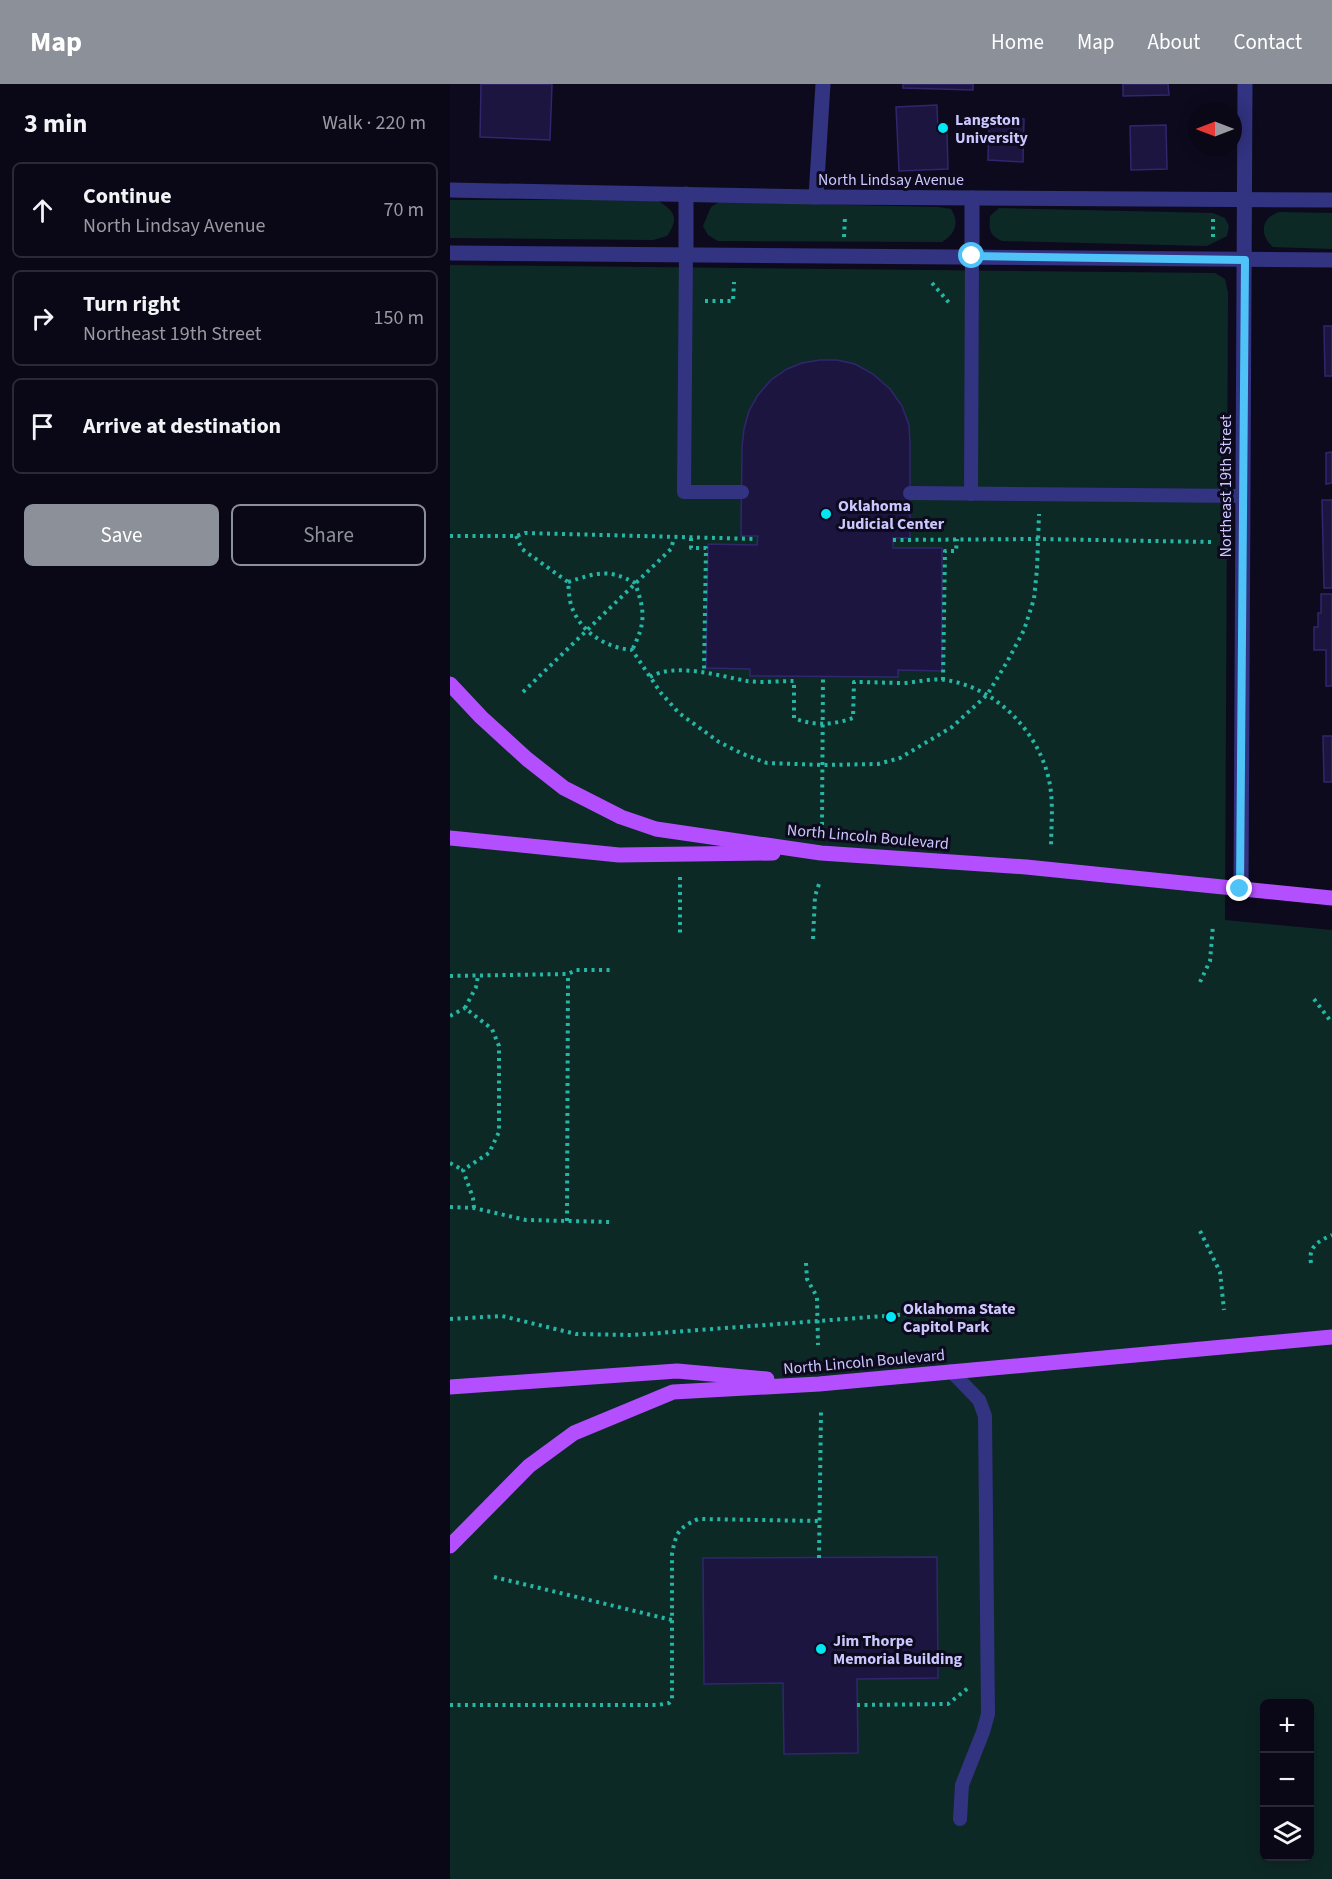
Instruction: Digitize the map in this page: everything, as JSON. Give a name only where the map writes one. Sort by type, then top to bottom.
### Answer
[{"type":"main road","name":"North Lincoln Boulevard","points":[[450,684],[481,717],[527,759],[564,788],[621,817],[656,829],[821,853],[1049,870],[1332,898]]},
{"type":"main road","points":[[450,838],[619,855],[821,853]]},
{"type":"main road","name":"North Lincoln Boulevard","points":[[450,1546],[529,1466],[574,1433],[673,1392],[819,1384],[1332,1337]]},
{"type":"main road","points":[[450,1387],[677,1371],[819,1384]]},
{"type":"street","points":[[816,197],[824,84]]},
{"type":"street","name":"Northeast 19th Street","points":[[1240,889],[1245,84]]},
{"type":"street","name":"North Lindsay Avenue","points":[[450,190],[816,197],[1332,200]]},
{"type":"street","points":[[686,194],[686,253]]},
{"type":"street","points":[[972,198],[972,256]]},
{"type":"street","points":[[450,252],[1332,260]]},
{"type":"lane","points":[[686,253],[684,492],[742,492]]},
{"type":"lane","points":[[971,494],[972,256]]},
{"type":"lane","points":[[910,493],[1243,496]]},
{"type":"lane","points":[[951,1371],[979,1400],[985,1416],[988,1714],[962,1785],[960,1819]]},
{"type":"path","points":[[844,241],[846,208]]},
{"type":"path","points":[[1213,214],[1213,245]]},
{"type":"path","points":[[705,312],[705,301],[733,302],[734,282]]},
{"type":"path","points":[[632,650],[679,713],[727,746],[767,763],[878,764],[900,758],[952,727],[987,695],[1007,662],[1027,620],[1034,599],[1039,495]]},
{"type":"path","points":[[450,536],[516,536],[525,533],[757,539]]},
{"type":"path","points":[[516,536],[522,549],[568,582],[573,610],[587,630],[605,644],[632,650]]},
{"type":"path","points":[[523,692],[671,549],[675,538]]},
{"type":"path","points":[[691,538],[691,548],[706,548],[704,671]]},
{"type":"path","points":[[943,680],[945,551],[956,551],[957,539]]},
{"type":"path","points":[[893,540],[1038,539],[1212,542]]},
{"type":"path","points":[[568,582],[602,573],[621,575],[635,583],[643,605],[643,622],[632,650]]},
{"type":"path","points":[[650,676],[658,672],[704,671],[749,681],[794,681],[794,718],[804,723],[840,723],[853,718],[854,682],[943,680],[964,684],[987,695],[1003,706],[1019,722],[1042,759],[1051,792],[1049,870]]},
{"type":"path","points":[[822,825],[823,676]]},
{"type":"path","points":[[680,877],[680,935]]},
{"type":"path","points":[[813,939],[815,896],[819,884]]},
{"type":"path","points":[[1200,982],[1210,961],[1213,925]]},
{"type":"path","points":[[450,976],[568,974],[576,970],[612,970]]},
{"type":"path","points":[[567,1221],[568,974]]},
{"type":"path","points":[[450,1016],[465,1008],[476,987],[478,976]]},
{"type":"path","points":[[1314,999],[1332,1023]]},
{"type":"path","points":[[463,1170],[489,1153],[499,1132],[499,1046],[492,1029],[465,1008]]},
{"type":"path","points":[[450,1163],[463,1170],[473,1198],[474,1208]]},
{"type":"path","points":[[450,1207],[474,1208],[526,1220],[611,1222]]},
{"type":"path","points":[[1200,1231],[1220,1272],[1224,1310]]},
{"type":"path","points":[[1311,1263],[1309,1255],[1314,1245],[1332,1235]]},
{"type":"path","points":[[806,1263],[807,1279],[817,1297],[818,1345]]},
{"type":"path","points":[[450,1319],[502,1316],[522,1319],[576,1334],[633,1335],[1003,1307]]},
{"type":"path","points":[[819,1558],[821,1412]]},
{"type":"path","points":[[450,1705],[658,1705],[669,1703],[672,1699],[672,1554],[678,1531],[686,1524],[698,1520],[819,1521]]},
{"type":"path","points":[[494,1577],[672,1620]]},
{"type":"path","points":[[857,1705],[948,1704],[988,1673]]},
{"type":"green space","points":[[450,200],[657,200],[671,211],[674,219],[667,236],[653,240],[450,238]]},
{"type":"green space","points":[[719,202],[939,207],[951,209],[956,223],[953,232],[942,242],[718,241],[708,235],[703,226],[711,207]]},
{"type":"green space","points":[[999,208],[1213,213],[1225,218],[1229,226],[1227,236],[1207,246],[1002,241],[994,237],[990,228],[990,216]]},
{"type":"green space","points":[[1279,212],[1332,213],[1332,249],[1273,247],[1268,242],[1264,227],[1268,218]]},
{"type":"green space","name":"Oklahoma State Capitol Park","points":[[450,265],[1215,273],[1225,279],[1228,293],[1225,920],[1332,930],[1332,1879],[450,1879]]},
{"type":"building","points":[[481,84],[552,84],[550,140],[480,137]]},
{"type":"building","points":[[903,84],[973,84],[973,90],[903,88]]},
{"type":"building","points":[[1123,84],[1168,84],[1169,95],[1123,96]]},
{"type":"building","points":[[937,105],[938,132],[947,132],[948,169],[899,171],[896,107]]},
{"type":"building","points":[[989,117],[1024,119],[1023,162],[988,160]]},
{"type":"building","points":[[1166,125],[1167,169],[1131,170],[1130,126]]},
{"type":"building","points":[[1324,326],[1332,326],[1332,376],[1325,376]]},
{"type":"building","name":"Oklahoma Judicial Center","points":[[837,360],[855,364],[873,374],[890,389],[902,406],[909,425],[910,538],[893,538],[893,548],[942,548],[942,671],[898,670],[898,677],[750,676],[750,669],[706,668],[708,544],[757,545],[758,536],[741,536],[742,447],[749,411],[758,395],[771,380],[787,369],[802,363]]},
{"type":"building","points":[[1332,452],[1332,483],[1326,484],[1326,453]]},
{"type":"building","points":[[1322,500],[1332,500],[1332,588],[1324,588]]},
{"type":"building","points":[[1321,594],[1332,594],[1332,686],[1326,686],[1326,650],[1314,650],[1314,627],[1318,627],[1318,613],[1321,613]]},
{"type":"building","points":[[1323,736],[1332,736],[1332,782],[1324,782]]},
{"type":"building","name":"Jim Thorpe Memorial Building","points":[[937,1557],[938,1678],[857,1679],[858,1753],[784,1754],[783,1683],[704,1684],[703,1558]]},
{"type":"place","name":"Langston University","points":[[943,128]]},
{"type":"place","name":"Oklahoma Judicial Center","points":[[826,514]]},
{"type":"place","name":"Oklahoma State Capitol Park","points":[[891,1317]]},
{"type":"place","name":"Jim Thorpe Memorial Building","points":[[821,1649]]},
{"type":"route","points":[[972,256],[1245,260],[1240,889]]}]
